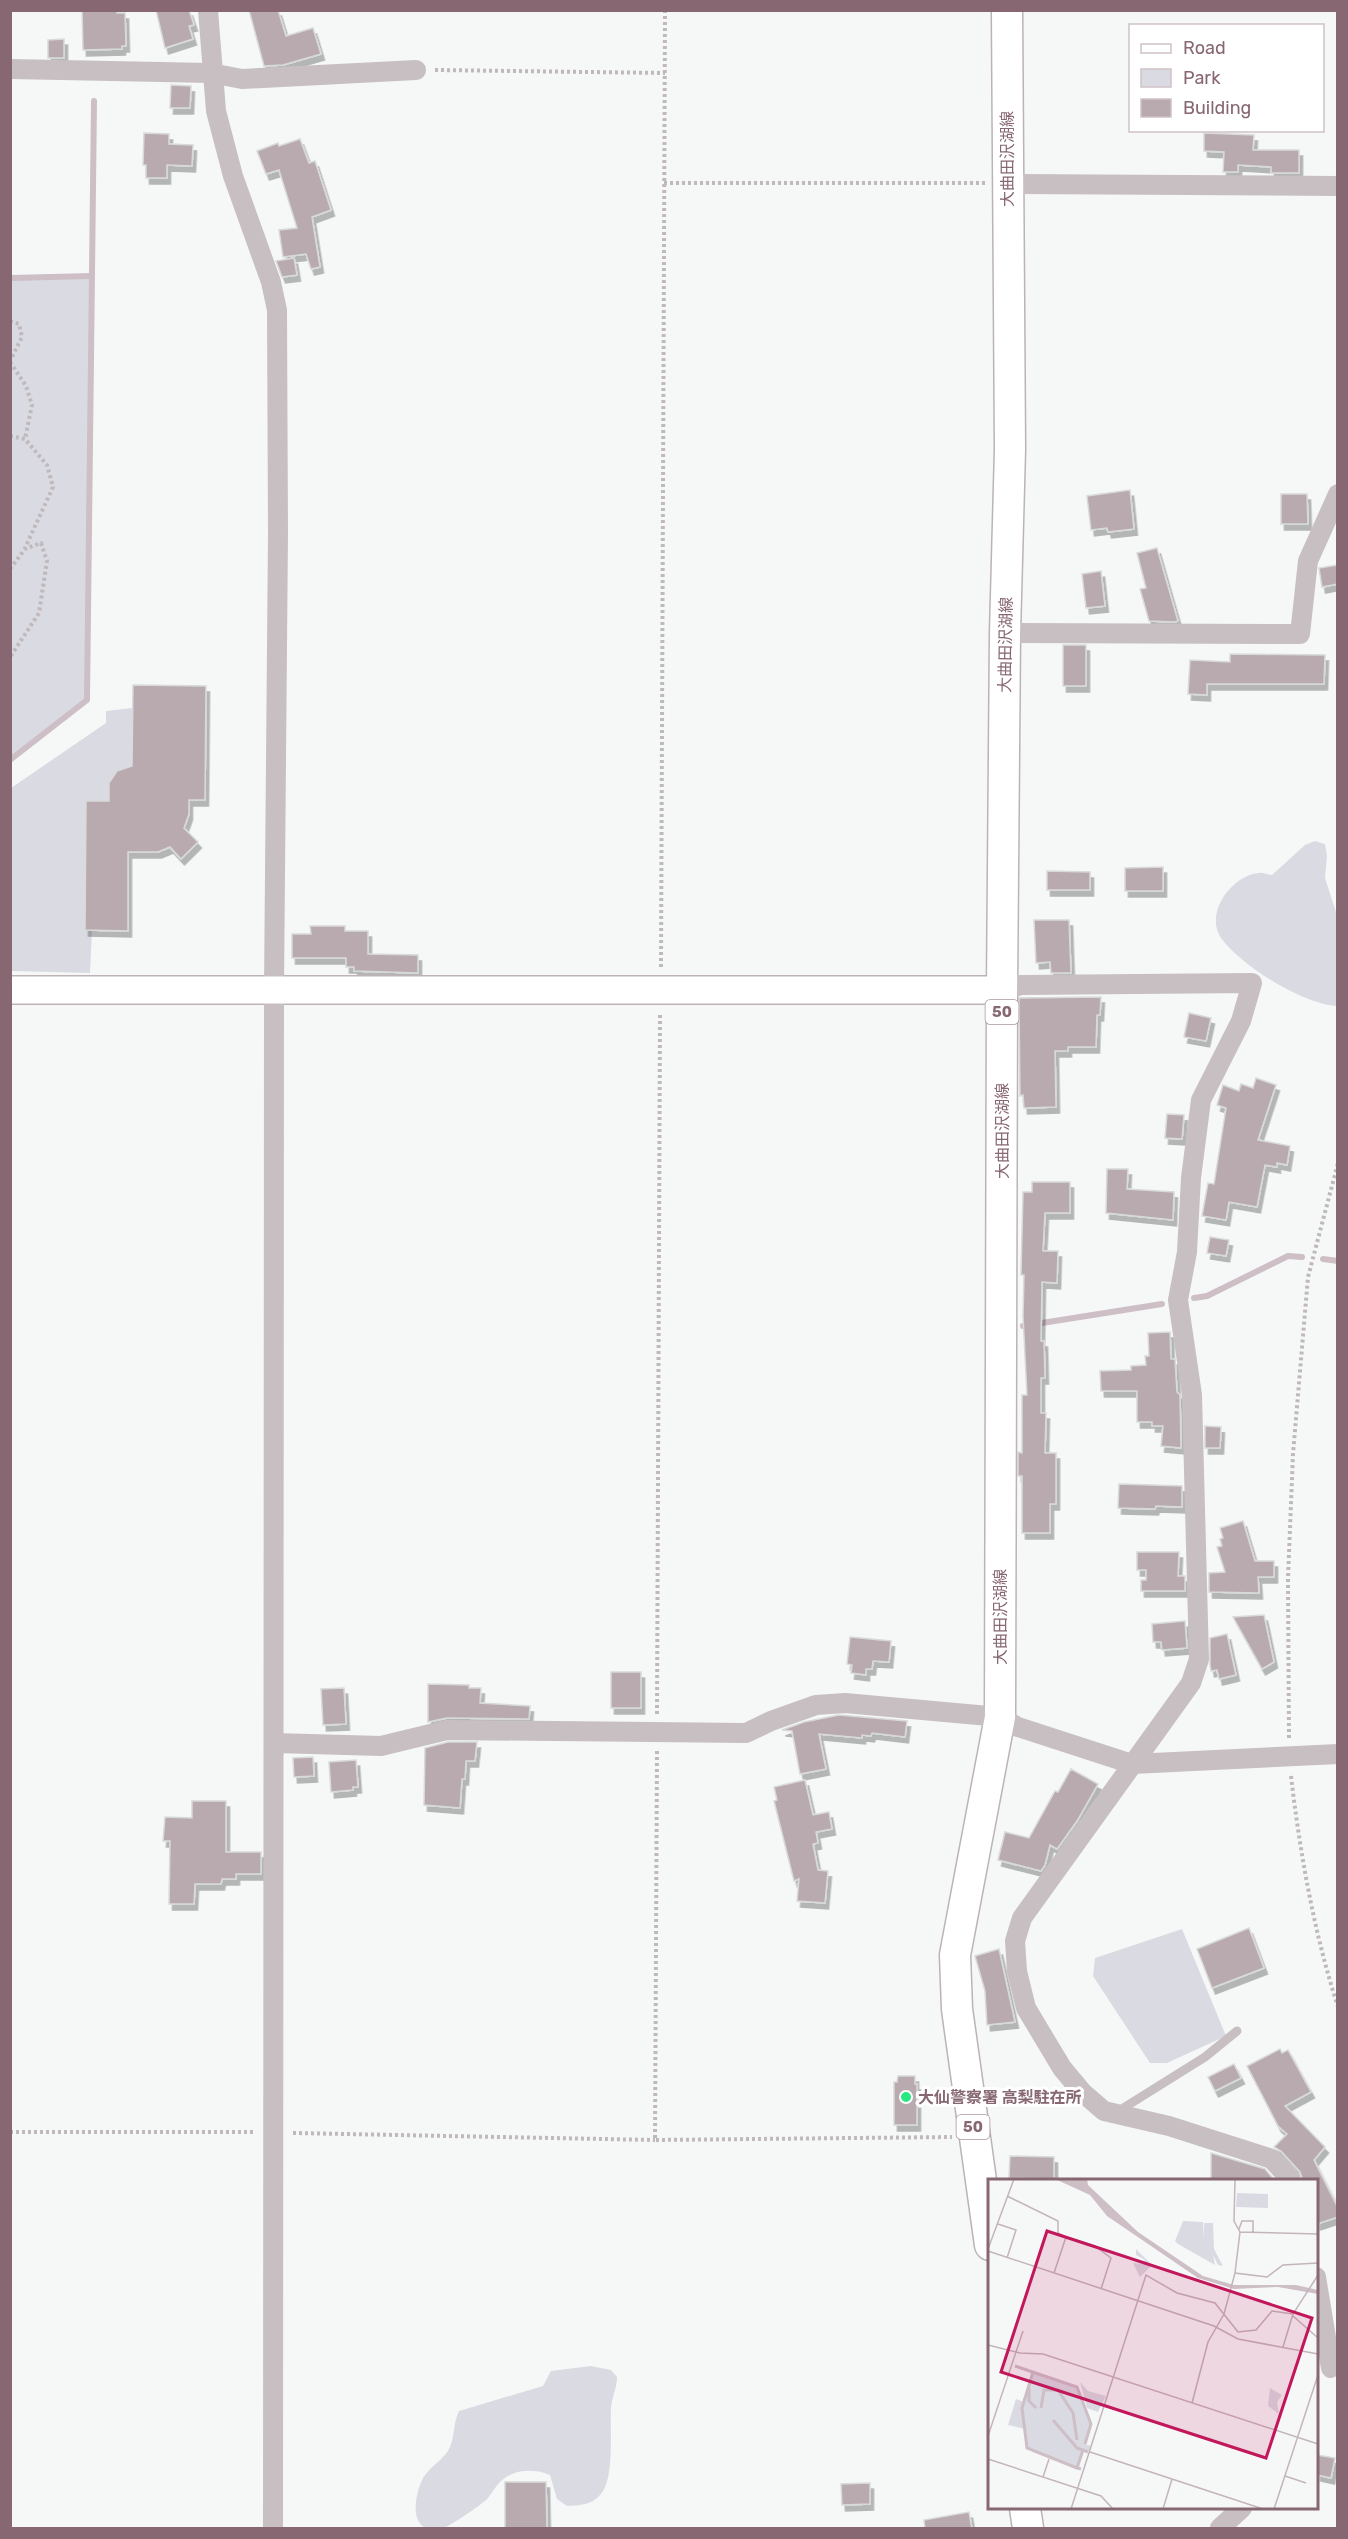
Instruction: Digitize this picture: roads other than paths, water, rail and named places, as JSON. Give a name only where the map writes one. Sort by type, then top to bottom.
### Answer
[{"type":"main road","name":"大曲田沢湖線","points":[[988,2232],[957,2009],[955,1955],[1000,1717],[1002,990],[1005,633],[1010,449],[1007,10]]},
{"type":"main road","points":[[1025,2509],[1028,2529]]},
{"type":"street","points":[[208,10],[211,73],[216,111],[233,176],[271,282],[277,310],[273,2529]]},
{"type":"street","points":[[10,69],[211,73],[242,79],[416,70]]},
{"type":"street","points":[[1007,184],[1338,186]]},
{"type":"street","points":[[1005,633],[1300,634],[1308,561],[1338,494]]},
{"type":"street","points":[[10,990],[1002,990],[1021,986],[1252,983],[1241,1021],[1202,1100],[1191,1178],[1187,1252],[1178,1300],[1192,1395],[1199,1659],[1191,1683],[1022,1918],[1015,1941],[1017,1971],[1026,2008],[1062,2068],[1082,2092],[1104,2111],[1169,2126],[1272,2159],[1289,2179]]},
{"type":"street","points":[[274,1743],[381,1746],[447,1730],[746,1733],[771,1721],[816,1706],[845,1703],[1000,1717],[1018,1727],[1132,1764],[1338,1754]]},
{"type":"street","points":[[1318,2285],[1328,2368]]},
{"type":"street","points":[[1220,2529],[1241,2509]]},
{"type":"lane","points":[[1115,2114],[1205,2057],[1237,2031]]},
{"type":"waterway","points":[[10,760],[87,700],[94,101]]},
{"type":"waterway","points":[[10,278],[92,276]]},
{"type":"waterway","points":[[1194,1298],[1207,1296],[1288,1256],[1302,1257]]},
{"type":"waterway","points":[[1323,1259],[1338,1261]]},
{"type":"waterway","points":[[1023,1326],[1162,1304]]},
{"type":"place","name":"大仙警察署 高梨駐在所","points":[[906,2097]]}]
